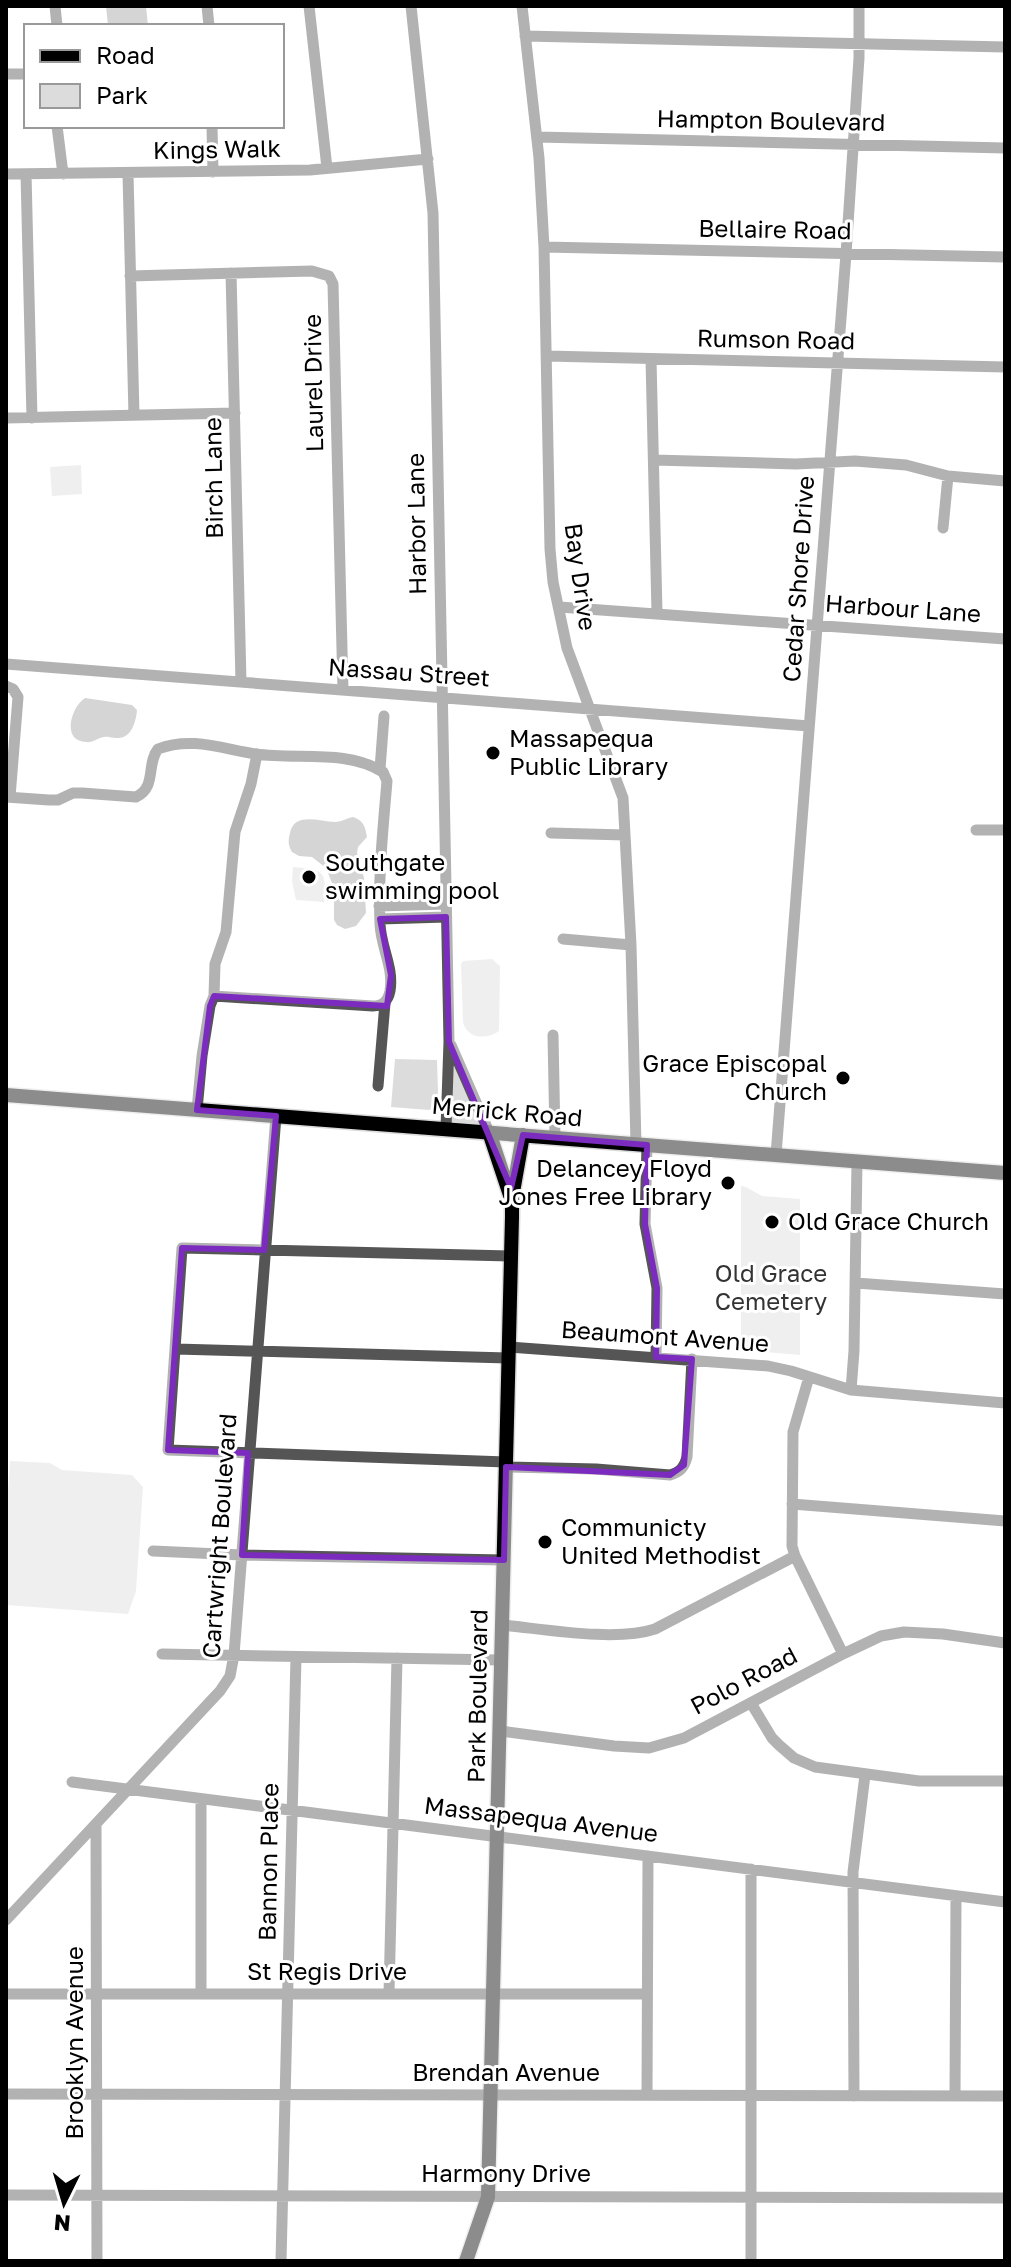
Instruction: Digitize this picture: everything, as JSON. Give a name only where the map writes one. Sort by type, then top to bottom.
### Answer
[{"type":"main road","name":"Merrick Road","points":[[6,1095],[1005,1173]]},
{"type":"main road","name":"Park Boulevard","points":[[466,2261],[488,2197],[511,1256],[512,1201],[489,1132]]},
{"type":"main road","points":[[512,1201],[523,1135]]},
{"type":"street","points":[[309,6],[327,168]]},
{"type":"street","name":"Harbor Lane","points":[[411,6],[433,213],[449,1042],[446,1129]]},
{"type":"street","name":"Bay Drive","points":[[522,6],[537,137],[544,247],[550,549],[567,648],[623,798],[645,1224],[657,1288],[656,1357]]},
{"type":"street","name":"Cedar Shore Drive","points":[[776,1155],[846,254],[859,6]]},
{"type":"street","points":[[525,36],[1005,47]]},
{"type":"street","points":[[57,128],[63,174]]},
{"type":"street","points":[[212,128],[213,172]]},
{"type":"street","name":"Hampton Boulevard","points":[[537,137],[1005,148]]},
{"type":"street","name":"Kings Walk","points":[[6,174],[327,168],[428,159]]},
{"type":"street","points":[[26,174],[32,418]]},
{"type":"street","points":[[128,174],[134,415]]},
{"type":"street","name":"Bellaire Road","points":[[544,247],[1005,257]]},
{"type":"street","name":"Laurel Drive","points":[[130,276],[312,271],[329,276],[333,284],[343,690]]},
{"type":"street","name":"Birch Lane","points":[[231,273],[241,682]]},
{"type":"street","name":"Rumson Road","points":[[547,356],[1005,367]]},
{"type":"street","points":[[651,359],[657,613]]},
{"type":"street","points":[[6,418],[235,413]]},
{"type":"street","points":[[654,460],[855,461],[906,465],[948,476],[1005,481]]},
{"type":"street","points":[[943,528],[948,476]]},
{"type":"street","name":"Harbour Lane","points":[[559,607],[1005,639]]},
{"type":"street","name":"Nassau Street","points":[[6,664],[809,726]]},
{"type":"street","points":[[6,686],[13,689],[18,697],[8,797],[58,800],[73,793],[136,797],[150,784],[152,758],[158,749],[191,743],[257,754],[325,756],[383,772],[387,781],[379,912],[380,937],[391,975],[389,997],[385,1003],[378,1086]]},
{"type":"street","points":[[380,769],[384,716]]},
{"type":"street","points":[[197,1110],[202,1056],[214,996],[215,964],[226,932],[235,832],[257,754]]},
{"type":"street","points":[[976,830],[1005,830]]},
{"type":"street","points":[[551,833],[625,835]]},
{"type":"street","points":[[379,912],[446,904]]},
{"type":"street","points":[[379,912],[446,917]]},
{"type":"street","points":[[563,939],[631,945]]},
{"type":"street","points":[[214,996],[373,1006],[385,1003]]},
{"type":"street","points":[[553,1035],[555,1138]]},
{"type":"street","name":"Harbor Lane","points":[[449,1042],[489,1132]]},
{"type":"street","name":"Cartwright Boulevard","points":[[6,1920],[220,1691],[230,1676],[276,1116]]},
{"type":"street","points":[[851,1390],[857,1162]]},
{"type":"street","points":[[511,1256],[182,1248],[168,1450],[506,1464],[670,1475],[680,1471],[687,1457],[692,1359]]},
{"type":"street","points":[[856,1283],[1005,1294]]},
{"type":"street","name":"Beaumont Avenue","points":[[176,1349],[508,1352],[692,1359],[768,1366],[851,1390],[1005,1403]]},
{"type":"street","points":[[809,1377],[793,1432],[791,1537],[795,1556],[843,1654]]},
{"type":"street","points":[[792,1504],[1005,1521]]},
{"type":"street","points":[[153,1551],[504,1560]]},
{"type":"street","points":[[502,1625],[619,1635],[642,1634],[795,1556]]},
{"type":"street","name":"Polo Road","points":[[500,1731],[649,1748],[684,1738],[881,1636],[904,1632],[1005,1643]]},
{"type":"street","points":[[162,1654],[501,1660]]},
{"type":"street","name":"Bannon Place","points":[[281,2261],[296,1657]]},
{"type":"street","points":[[389,1994],[397,1658]]},
{"type":"street","points":[[751,1703],[772,1738],[794,1758],[815,1767],[919,1781],[1005,1781]]},
{"type":"street","points":[[854,2096],[853,1872],[865,1775]]},
{"type":"street","name":"Massapequa Avenue","points":[[72,1782],[1005,1902]]},
{"type":"street","points":[[201,1799],[201,1994]]},
{"type":"street","name":"Brooklyn Avenue","points":[[96,1825],[97,2261]]},
{"type":"street","points":[[647,2095],[648,1856]]},
{"type":"street","points":[[751,1869],[751,2261]]},
{"type":"street","points":[[955,2096],[956,1896]]},
{"type":"street","name":"St Regis Drive","points":[[6,1994],[647,1994]]},
{"type":"street","name":"Brendan Avenue","points":[[6,2094],[1005,2096]]},
{"type":"street","name":"Harmony Drive","points":[[6,2195],[1005,2198]]},
{"type":"highlighted area","points":[[446,917],[449,1042],[511,1188],[523,1135],[647,1145],[645,1224],[657,1288],[656,1357],[692,1359],[684,1465],[670,1475],[506,1467],[504,1560],[242,1555],[248,1453],[168,1450],[182,1248],[264,1250],[276,1116],[197,1110],[210,1006],[214,996],[387,1006],[391,975],[380,919]]},
{"type":"green space","points":[[81,465],[82,494],[52,496],[50,467]]},
{"type":"green space","points":[[293,867],[311,869],[321,874],[325,883],[324,902],[296,900]]},
{"type":"green space","points":[[492,959],[500,966],[499,1031],[488,1036],[473,1035],[463,1022],[461,964],[463,961]]},
{"type":"green space","points":[[450,1046],[487,1131],[448,1128]]},
{"type":"green space","points":[[395,1059],[437,1060],[435,1108],[391,1107]]},
{"type":"green space","name":"Old Grace Cemetery","points":[[741,1186],[762,1196],[800,1199],[800,1355],[741,1350]]},
{"type":"green space","points":[[10,1461],[50,1463],[62,1470],[132,1475],[143,1487],[136,1591],[128,1614],[6,1605]]},
{"type":"shaded area","points":[[106,6],[146,6],[148,24],[108,24]]},
{"type":"shaded area","points":[[85,698],[132,705],[137,710],[129,733],[122,738],[104,737],[88,742],[78,740],[73,736],[71,723],[76,709]]},
{"type":"shaded area","points":[[353,817],[363,824],[367,837],[357,853],[364,878],[366,913],[356,926],[345,929],[334,920],[334,888],[326,868],[312,857],[292,852],[289,841],[296,822],[335,822]]},
{"type":"place","name":"Massapequa Public Library","points":[[493,753]]},
{"type":"place","name":"Southgate swimming pool","points":[[309,877]]},
{"type":"place","name":"Grace Episcopal Church","points":[[843,1078]]},
{"type":"place","name":"Delancey Floyd Jones Free Library","points":[[728,1183]]},
{"type":"place","name":"Old Grace Church","points":[[772,1222]]},
{"type":"place","name":"Communicty United Methodist","points":[[545,1542]]}]
